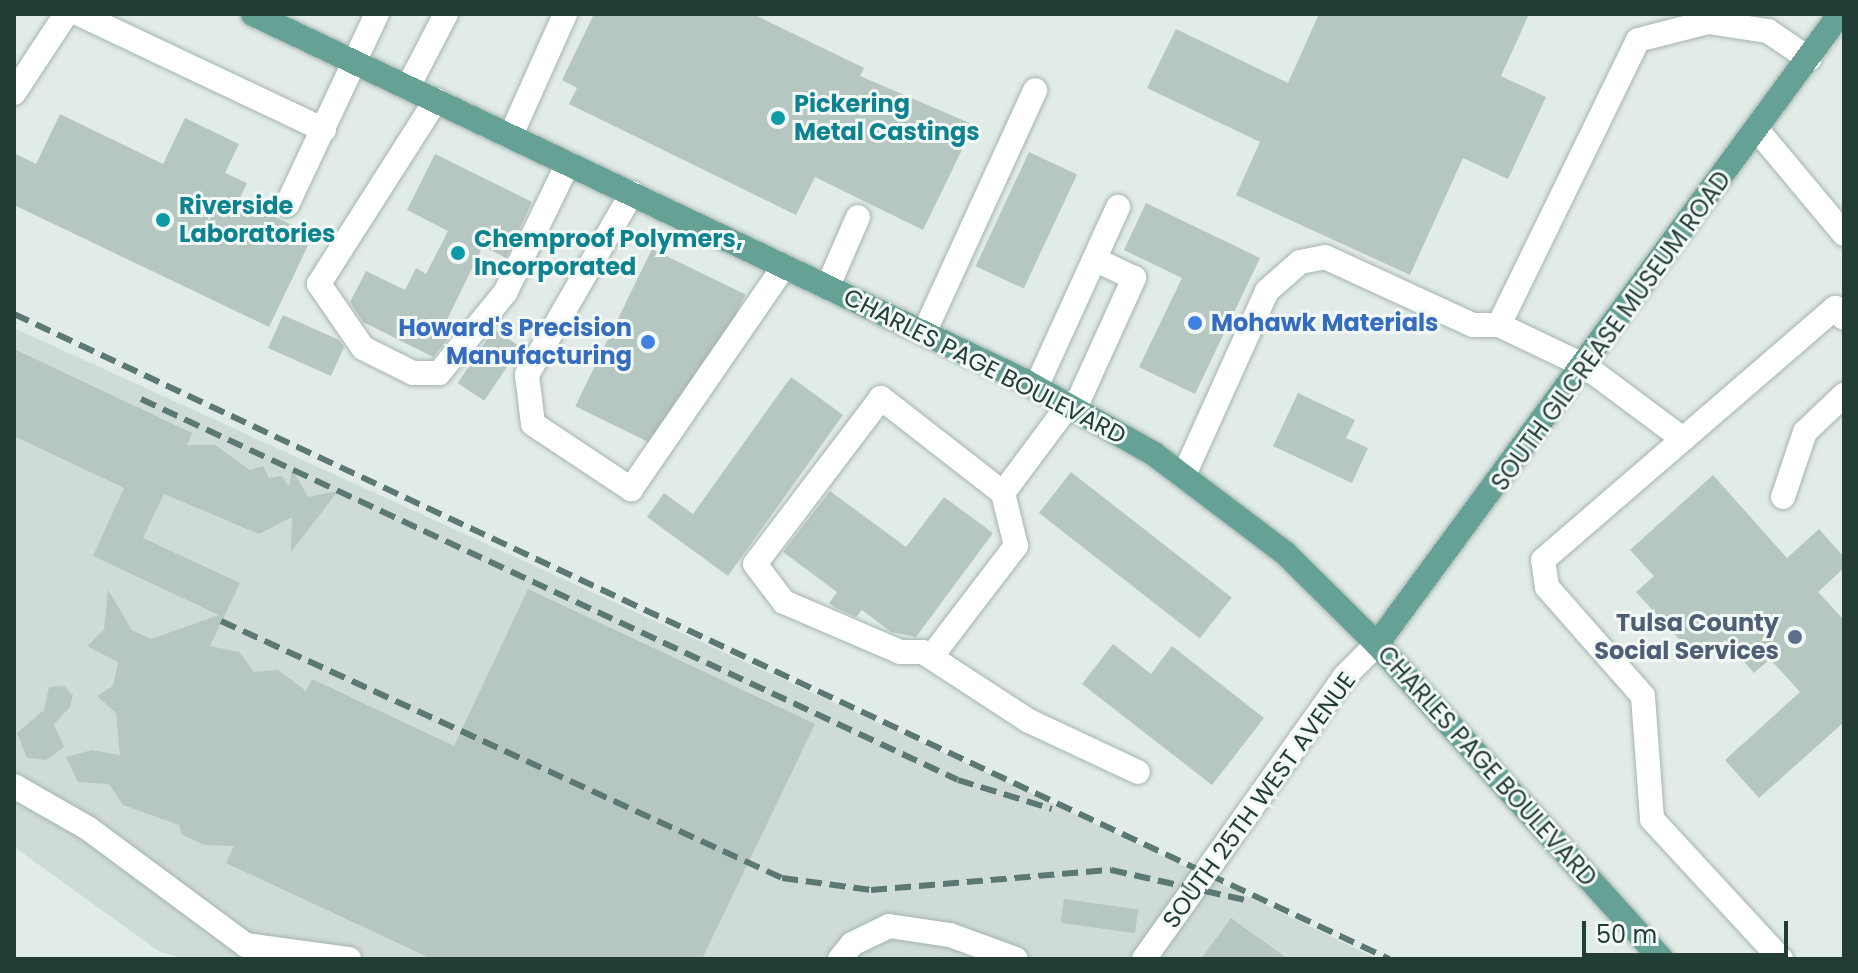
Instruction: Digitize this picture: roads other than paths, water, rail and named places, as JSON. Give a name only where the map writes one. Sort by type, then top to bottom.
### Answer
[{"type":"main road","name":"CHARLES PAGE BOULEVARD","points":[[253,14],[1073,405],[1184,475],[1285,553],[1377,644],[1662,959]]},
{"type":"main road","name":"SOUTH GILCREASE MUSEUM ROAD","points":[[1377,644],[1758,131],[1840,14]]},
{"type":"street","points":[[14,93],[66,14]]},
{"type":"street","points":[[79,14],[324,130]]},
{"type":"street","points":[[287,205],[357,63],[377,14]]},
{"type":"street","points":[[408,87],[446,14]]},
{"type":"street","points":[[511,135],[565,14]]},
{"type":"street","points":[[1499,325],[1638,40],[1708,22],[1768,31],[1809,59]]},
{"type":"street","points":[[924,333],[1035,90]]},
{"type":"street","points":[[436,100],[319,284],[363,348],[413,373],[439,373],[505,293],[568,163]]},
{"type":"street","points":[[1758,131],[1843,232]]},
{"type":"street","points":[[632,193],[527,375],[533,424],[631,489],[784,266]]},
{"type":"street","points":[[1036,387],[1118,207]]},
{"type":"street","points":[[828,286],[858,217]]},
{"type":"street","points":[[1184,475],[1267,291],[1300,262],[1325,257],[1473,325],[1499,325],[1585,366],[1683,439]]},
{"type":"street","points":[[1003,493],[1073,405],[1134,278],[1094,259]]},
{"type":"street","points":[[1781,959],[1652,819],[1643,696],[1547,587],[1543,560],[1835,308],[1844,318]]},
{"type":"street","points":[[1783,497],[1805,432],[1844,395]]},
{"type":"street","points":[[931,657],[1016,546],[1003,493],[881,398],[755,564],[784,602],[900,652],[931,657],[1029,721],[1138,772]]},
{"type":"street","name":"SOUTH 25TH WEST AVENUE","points":[[1144,959],[1345,676],[1377,644]]},
{"type":"street","points":[[14,786],[89,829],[246,945],[349,959]]},
{"type":"street","points":[[840,959],[852,944],[889,926],[950,935],[1016,959]]},
{"type":"railway","points":[[14,314],[1389,959]]},
{"type":"railway","points":[[141,399],[958,780],[1052,809]]},
{"type":"railway","points":[[221,621],[782,878],[871,890],[1111,870],[1250,901]]},
{"type":"place","name":"Pickering Metal Castings","points":[[778,118]]},
{"type":"place","name":"Riverside Laboratories","points":[[163,220]]},
{"type":"place","name":"Chemproof Polymers, Incorporated","points":[[458,253]]},
{"type":"place","name":"Mohawk Materials","points":[[1195,323]]},
{"type":"place","name":"Howard's Precision Manufacturing","points":[[648,342]]},
{"type":"place","name":"Tulsa County Social Services","points":[[1795,637]]}]
